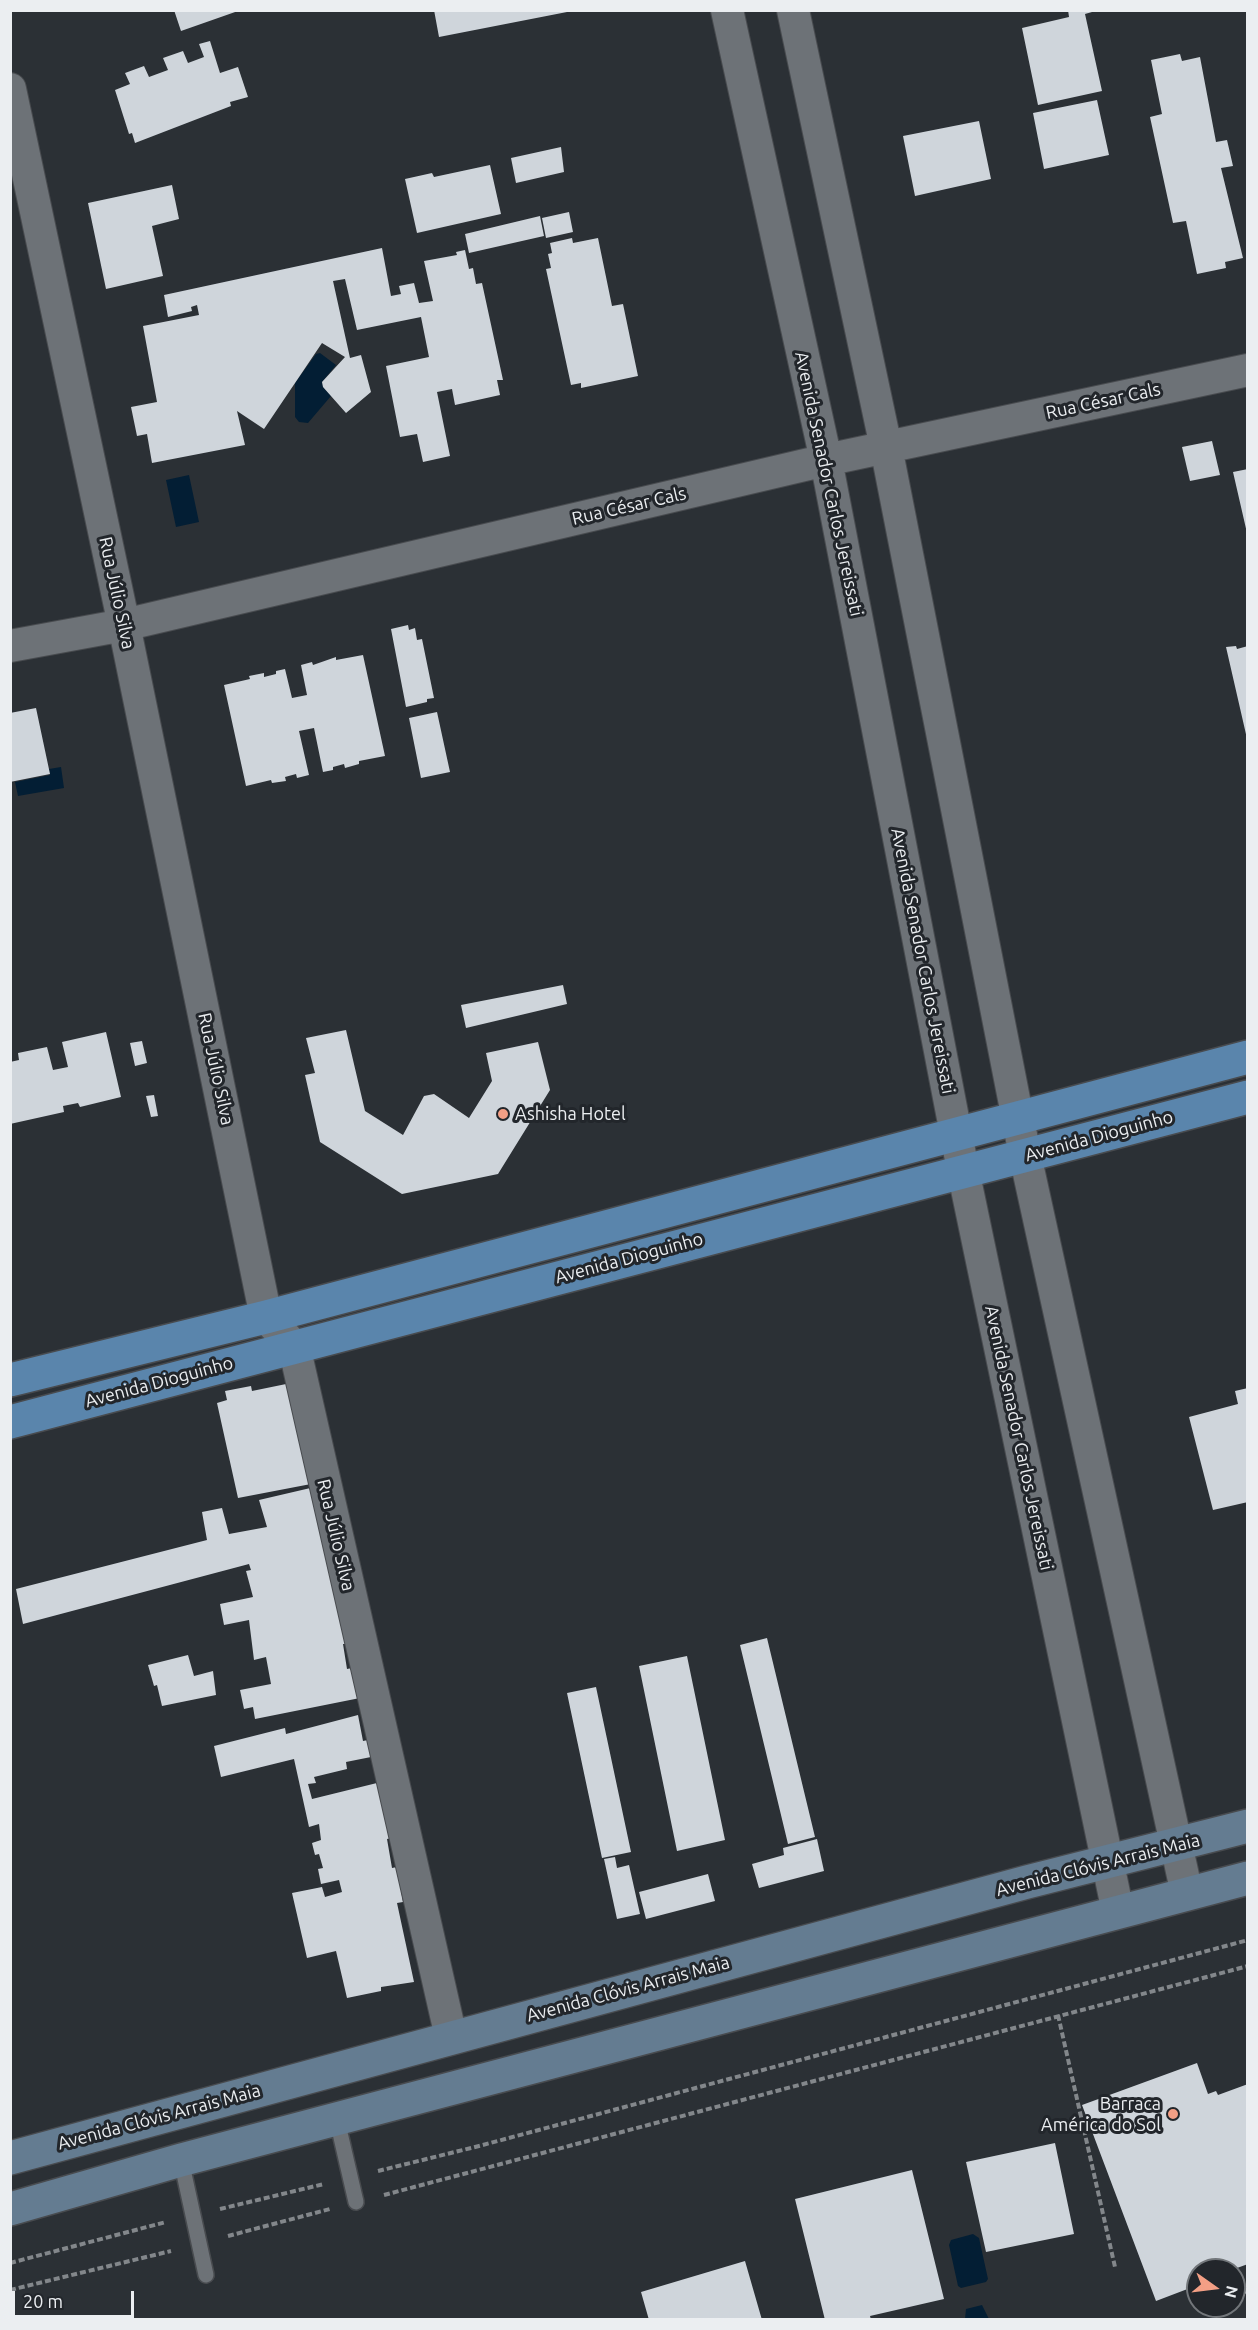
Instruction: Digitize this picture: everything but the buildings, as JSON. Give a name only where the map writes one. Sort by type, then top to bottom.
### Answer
[{"type":"main road","name":"Avenida Dioguinho","points":[[10,1380],[267,1317],[1248,1058]]},
{"type":"main road","name":"Avenida Dioguinho","points":[[10,1422],[1248,1097]]},
{"type":"main road","name":"Avenida Clóvis Arrais Maia","points":[[10,2158],[1107,1861],[1248,1826]]},
{"type":"main road","points":[[10,2209],[181,2160],[1248,1878]]},
{"type":"street","name":"Avenida Senador Carlos Jereissati","points":[[727,10],[825,460],[963,1170],[1119,1912]]},
{"type":"street","points":[[793,10],[886,447],[1025,1155],[1187,1894]]},
{"type":"street","name":"Rua Júlio Silva","points":[[10,89],[267,1317]]},
{"type":"street","name":"Rua César Cals","points":[[10,646],[124,625],[825,460],[1248,370]]},
{"type":"street","points":[[267,1317],[294,1346]]},
{"type":"street","name":"Rua Júlio Silva","points":[[294,1346],[451,2037]]},
{"type":"lane","points":[[337,2120],[356,2202]]},
{"type":"lane","points":[[181,2160],[206,2275]]},
{"type":"path","points":[[10,2263],[193,2215],[479,2146],[1248,1940]]},
{"type":"path","points":[[10,2290],[199,2244],[1248,1966]]},
{"type":"path","points":[[1058,2015],[1115,2267]]},
{"type":"water","points":[[320,353],[336,365],[322,382],[323,387],[331,396],[308,423],[299,422],[295,417],[295,383],[316,354]]},
{"type":"water","points":[[189,475],[199,522],[176,527],[166,480]]},
{"type":"water","points":[[61,767],[64,788],[18,796],[15,782],[50,775],[49,769]]},
{"type":"water","points":[[973,2234],[979,2238],[988,2279],[986,2282],[961,2288],[958,2286],[949,2245],[951,2240]]},
{"type":"water","points":[[982,2305],[989,2319],[965,2319],[966,2309]]},
{"type":"place","name":"Ashisha Hotel","points":[[503,1114]]},
{"type":"place","name":"Barraca América do Sol","points":[[1173,2114]]}]
